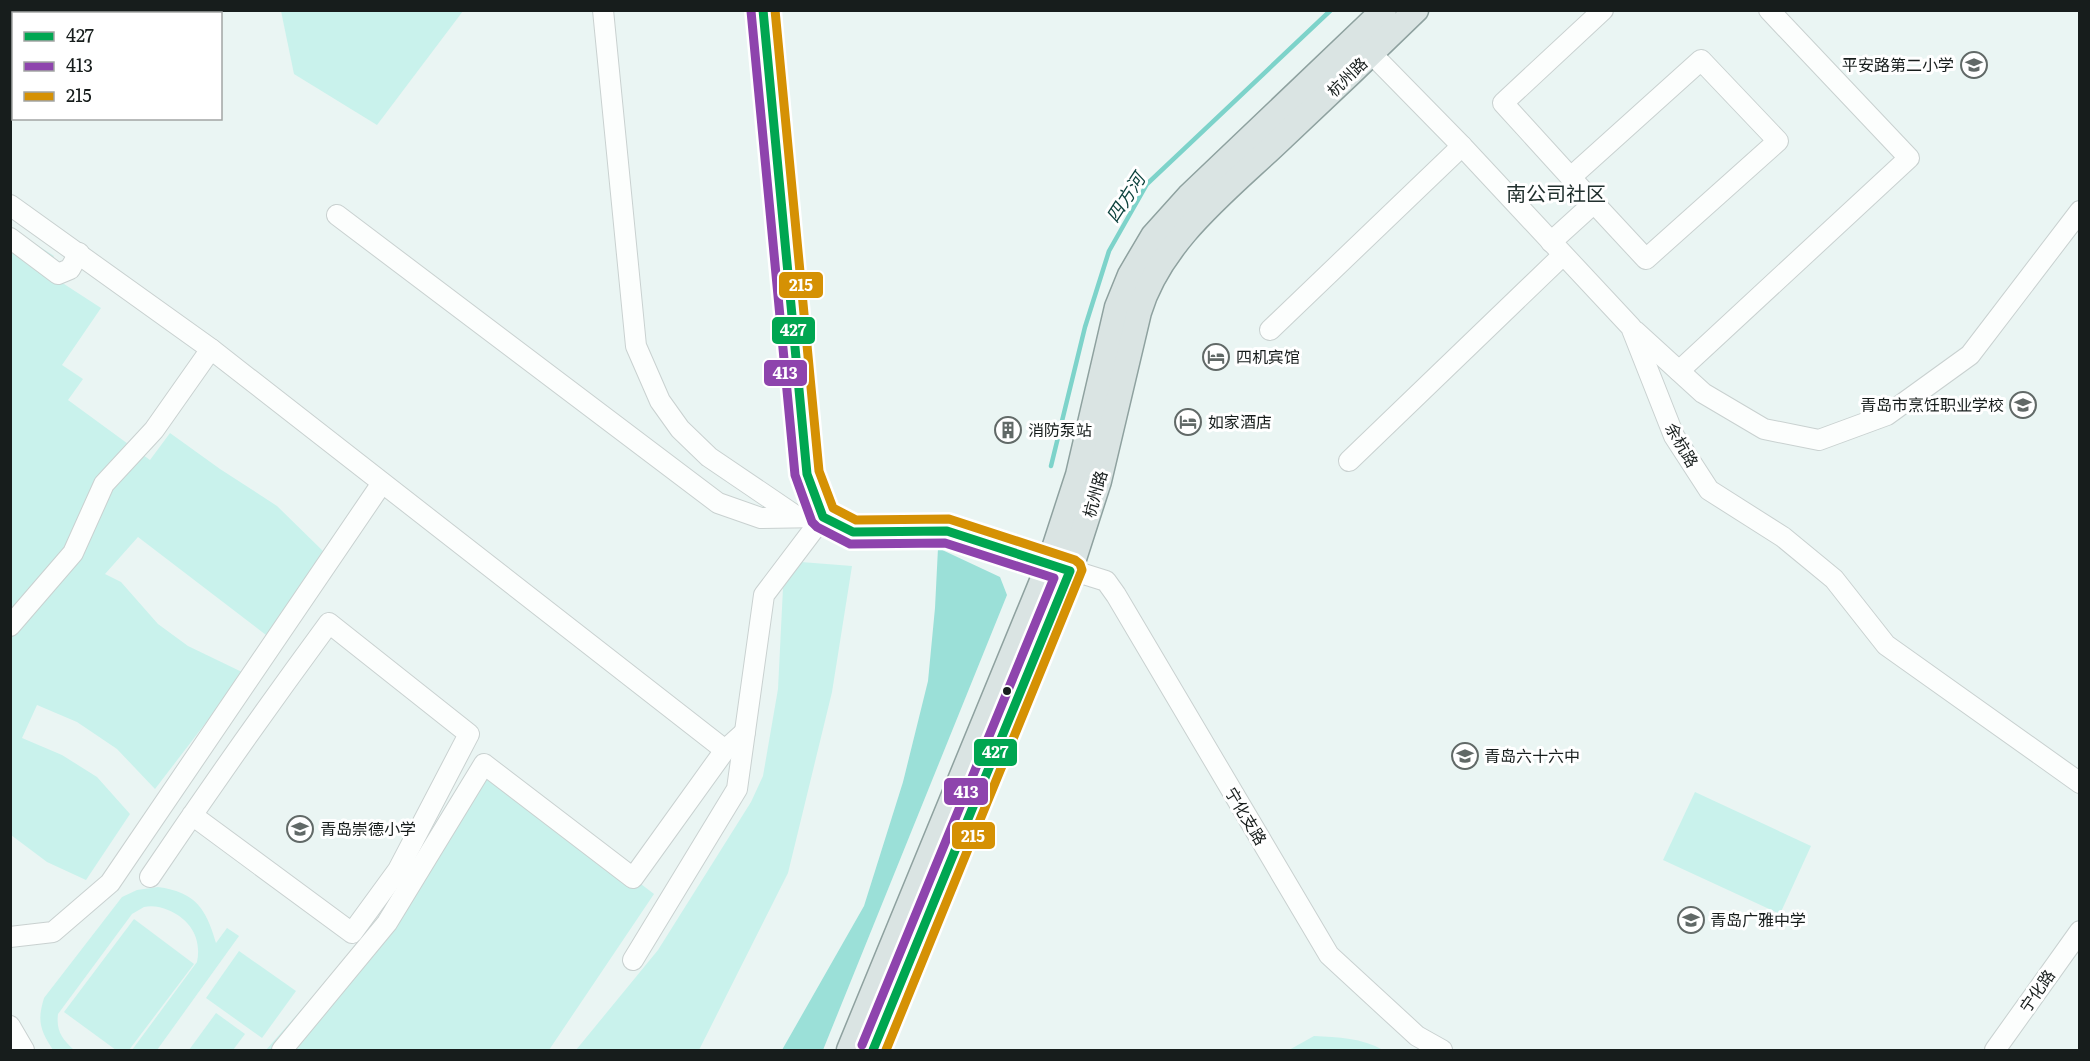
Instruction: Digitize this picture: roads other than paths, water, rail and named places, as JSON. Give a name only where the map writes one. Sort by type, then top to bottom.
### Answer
[{"type":"main road","name":"杭州路","points":[[1363,46],[1384,10]]},
{"type":"main road","name":"杭州路","points":[[873,1050],[1060,568],[1117,307],[1130,275],[1153,236],[1203,182],[1363,46],[1416,10]]},
{"type":"main road","name":"杭州路","points":[[849,1050],[1060,568]]},
{"type":"street","points":[[603,10],[636,346],[660,401],[680,429],[709,457],[796,516]]},
{"type":"street","points":[[763,10],[807,474],[823,517]]},
{"type":"street","points":[[1571,177],[1701,60],[1778,141],[1646,259],[1503,103],[1603,10]]},
{"type":"street","points":[[1679,371],[1909,158],[1769,10]]},
{"type":"street","name":"余杭路","points":[[1363,46],[1462,146],[1631,327],[1674,436],[1709,490],[1782,537],[1834,579],[1886,645],[2079,783]]},
{"type":"street","points":[[1270,330],[1462,146]]},
{"type":"street","points":[[1349,461],[1557,248],[1594,203]]},
{"type":"street","points":[[10,205],[211,349],[725,750]]},
{"type":"street","points":[[1631,327],[1703,393],[1764,429],[1819,440],[1887,415],[1970,355],[2079,212]]},
{"type":"street","points":[[337,215],[718,502],[761,518],[823,517],[853,532]]},
{"type":"street","points":[[10,238],[58,274],[70,269],[79,254]]},
{"type":"street","points":[[10,626],[73,553],[104,484],[154,430],[211,349]]},
{"type":"street","points":[[10,937],[53,932],[110,883],[382,483]]},
{"type":"street","points":[[633,960],[737,789],[764,595],[823,517]]},
{"type":"street","name":"宁化支路","points":[[947,531],[1106,582],[1116,595],[1329,955],[1417,1036],[1442,1050]]},
{"type":"street","points":[[150,877],[192,814],[329,623],[469,734],[398,870],[352,933],[192,814]]},
{"type":"street","points":[[245,684],[271,702]]},
{"type":"street","points":[[282,1050],[387,923],[484,764],[633,878],[725,750],[745,732]]},
{"type":"street","name":"宁化路","points":[[1995,1050],[2079,931]]},
{"type":"street","points":[[10,1026],[24,1050]]},
{"type":"waterway","name":"四方河","points":[[1051,466],[1085,327],[1109,251],[1147,184],[1331,10]]},
{"type":"tunnel","points":[[853,532],[947,531]]},
{"type":"place","name":"平安路第二小学","points":[[1974,65]]},
{"type":"place","name":"四机宾馆","points":[[1216,357]]},
{"type":"place","name":"青岛市烹饪职业学校","points":[[2023,405]]},
{"type":"place","name":"如家酒店","points":[[1188,422]]},
{"type":"place","name":"消防泵站","points":[[1008,430]]},
{"type":"place","name":"青岛六十六中","points":[[1465,756]]},
{"type":"place","name":"青岛崇德小学","points":[[300,829]]},
{"type":"place","name":"青岛广雅中学","points":[[1691,920]]},
{"type":"district","name":"南公司社区","points":[[1556,194]]}]
